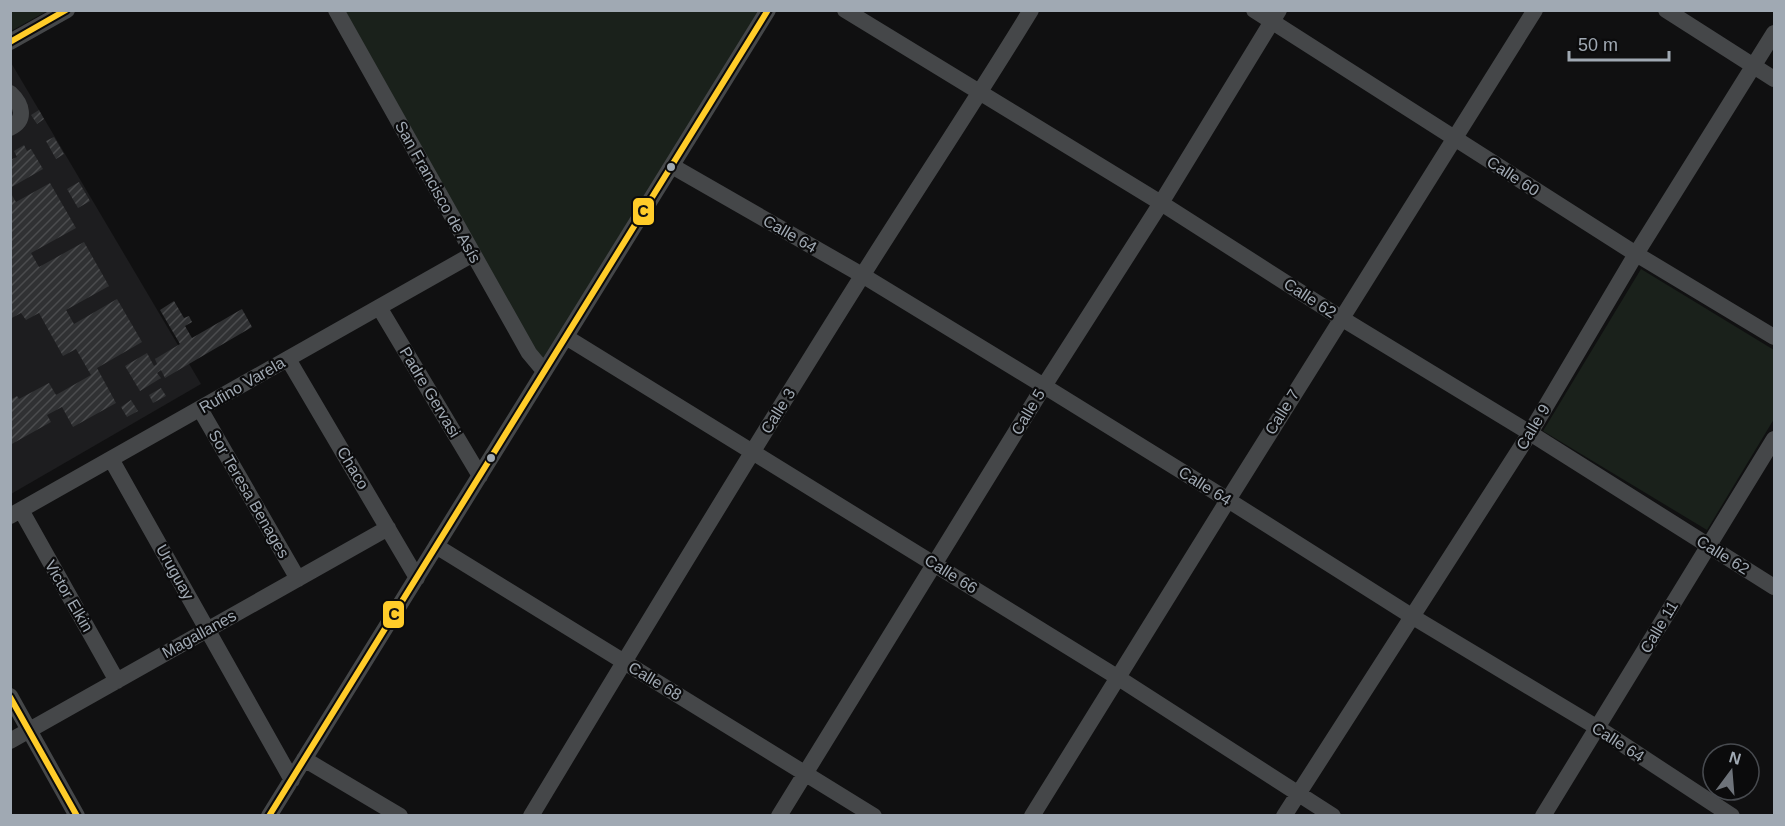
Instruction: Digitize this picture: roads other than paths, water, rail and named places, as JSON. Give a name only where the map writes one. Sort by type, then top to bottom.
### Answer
[{"type":"street","points":[[10,42],[67,10]]},
{"type":"street","name":"San Francisco de Asís","points":[[336,10],[529,353],[544,371]]},
{"type":"street","points":[[269,816],[768,10]]},
{"type":"street","name":"Calle 62","points":[[845,10],[1161,203],[1341,318],[1530,433],[1774,587]]},
{"type":"street","name":"Calle 3","points":[[531,816],[623,662],[862,275],[981,92],[1031,10]]},
{"type":"street","name":"Calle 60","points":[[1254,10],[1276,16],[1455,139],[1636,254],[1774,337]]},
{"type":"street","name":"Calle 7","points":[[1032,816],[1117,676],[1535,10]]},
{"type":"street","points":[[1666,10],[1774,79]]},
{"type":"street","name":"Calle 5","points":[[779,816],[1044,386],[1161,203],[1276,16]]},
{"type":"street","name":"Calle 9","points":[[1284,816],[1530,433],[1636,254],[1774,33]]},
{"type":"street","points":[[10,93],[21,109],[22,118],[10,128]]},
{"type":"street","name":"Calle 64","points":[[672,166],[862,275],[1044,386],[1413,616],[1598,728],[1732,816]]},
{"type":"street","name":"Rufino Varela","points":[[16,513],[473,254]]},
{"type":"street","name":"Padre Gervasi","points":[[379,307],[480,476]]},
{"type":"street","name":"Calle 66","points":[[566,337],[1117,676],[1333,816]]},
{"type":"street","name":"Chaco","points":[[288,359],[417,578]]},
{"type":"street","name":"Sor Teresa Benages","points":[[200,409],[297,579]]},
{"type":"street","name":"Calle 11","points":[[1543,816],[1774,439]]},
{"type":"street","name":"Uruguay","points":[[111,459],[292,780]]},
{"type":"street","name":"Victor Elkin","points":[[16,513],[117,681]]},
{"type":"street","name":"Magallanes","points":[[10,741],[388,528]]},
{"type":"street","name":"Calle 68","points":[[436,546],[874,816]]},
{"type":"street","points":[[10,696],[77,816]]},
{"type":"street","points":[[304,759],[400,816]]}]
